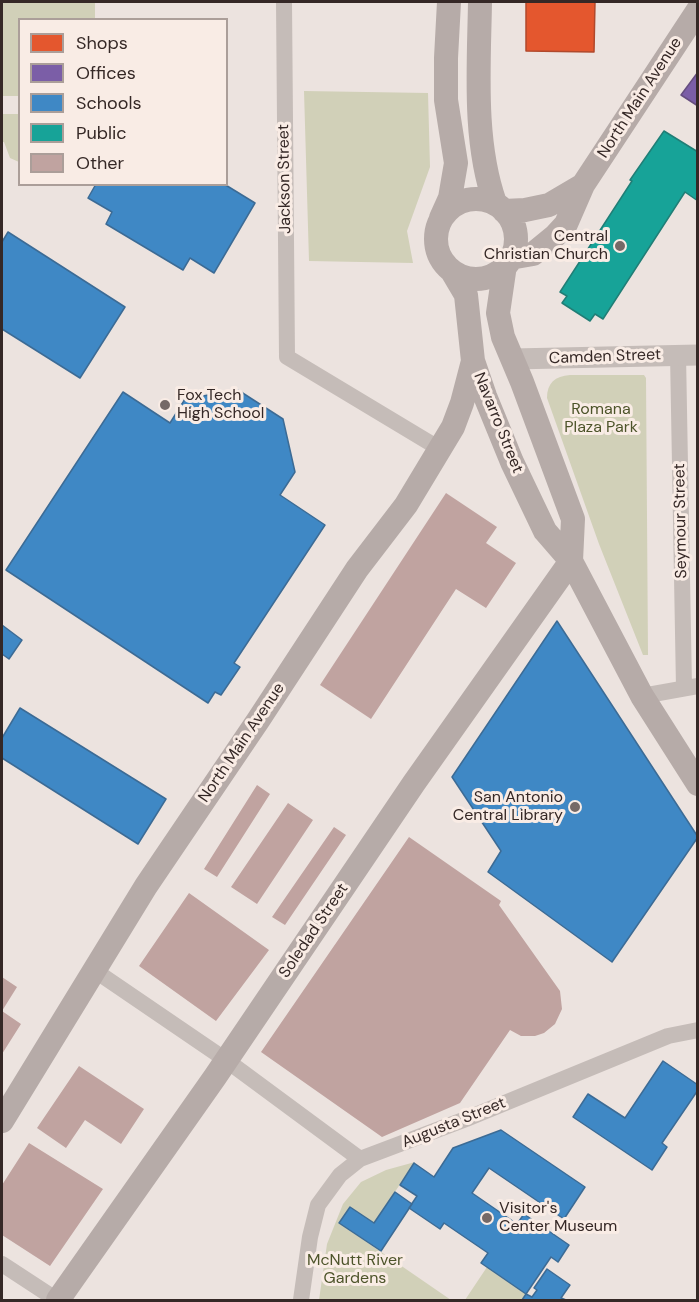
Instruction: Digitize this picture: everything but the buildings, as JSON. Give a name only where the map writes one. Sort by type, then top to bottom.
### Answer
[{"type":"main road","points":[[449,2],[446,100],[456,163],[450,198],[437,228],[437,246],[445,265],[453,273],[471,280],[496,275],[508,262]]},
{"type":"main road","points":[[480,2],[478,78],[483,147],[491,191],[514,228],[515,238],[498,313],[503,337],[573,519],[571,561]]},
{"type":"main road","name":"North Main Avenue","points":[[508,262],[533,254],[566,224],[583,185],[698,10]]},
{"type":"main road","name":"North Main Avenue","points":[[500,207],[525,210],[549,205],[583,185]]},
{"type":"main road","points":[[441,219],[450,209],[467,200],[486,200],[500,207]]},
{"type":"main road","name":"Navarro Street","points":[[453,273],[466,295],[473,361],[512,462],[545,531],[571,561],[642,696],[698,784]]},
{"type":"main road","name":"North Main Avenue","points":[[2,1121],[146,886],[357,569],[406,505],[453,427],[473,361]]},
{"type":"main road","name":"Soledad Street","points":[[57,1300],[226,1060],[414,783],[571,561]]},
{"type":"street","name":"Jackson Street","points":[[284,2],[287,357],[440,449]]},
{"type":"street","name":"Camden Street","points":[[513,359],[688,355]]},
{"type":"street","name":"Seymour Street","points":[[688,355],[691,687]]},
{"type":"street","points":[[642,696],[691,687]]},
{"type":"street","points":[[94,970],[226,1060],[360,1159]]},
{"type":"street","name":"Augusta Street","points":[[301,1300],[310,1236],[318,1205],[340,1175],[360,1159],[455,1123],[668,1036],[698,1030]]},
{"type":"street","points":[[2,1264],[57,1300]]},
{"type":"green space","points":[[2,2],[95,2],[95,18],[18,18],[18,96],[2,96]]},
{"type":"green space","points":[[304,91],[428,93],[430,167],[407,231],[413,263],[309,261]]},
{"type":"green space","points":[[2,114],[18,114],[18,162],[10,158],[2,142]]},
{"type":"green space","name":"Romana Plaza Park","points":[[570,375],[644,375],[646,378],[648,655],[643,655],[599,544],[547,398],[548,388],[553,381]]},
{"type":"green space","name":"McNutt River Gardens","points":[[415,1162],[374,1223],[350,1207],[339,1223],[451,1300],[319,1300],[327,1244],[343,1204],[361,1182],[386,1170]]},
{"type":"green space","points":[[487,1267],[526,1294],[522,1300],[465,1300]]},
{"type":"place","name":"Central Christian Church","points":[[620,246]]},
{"type":"place","name":"Fox Tech High School","points":[[165,405]]},
{"type":"place","name":"San Antonio Central Library","points":[[575,807]]},
{"type":"place","name":"Visitor's Center Museum","points":[[487,1218]]}]
